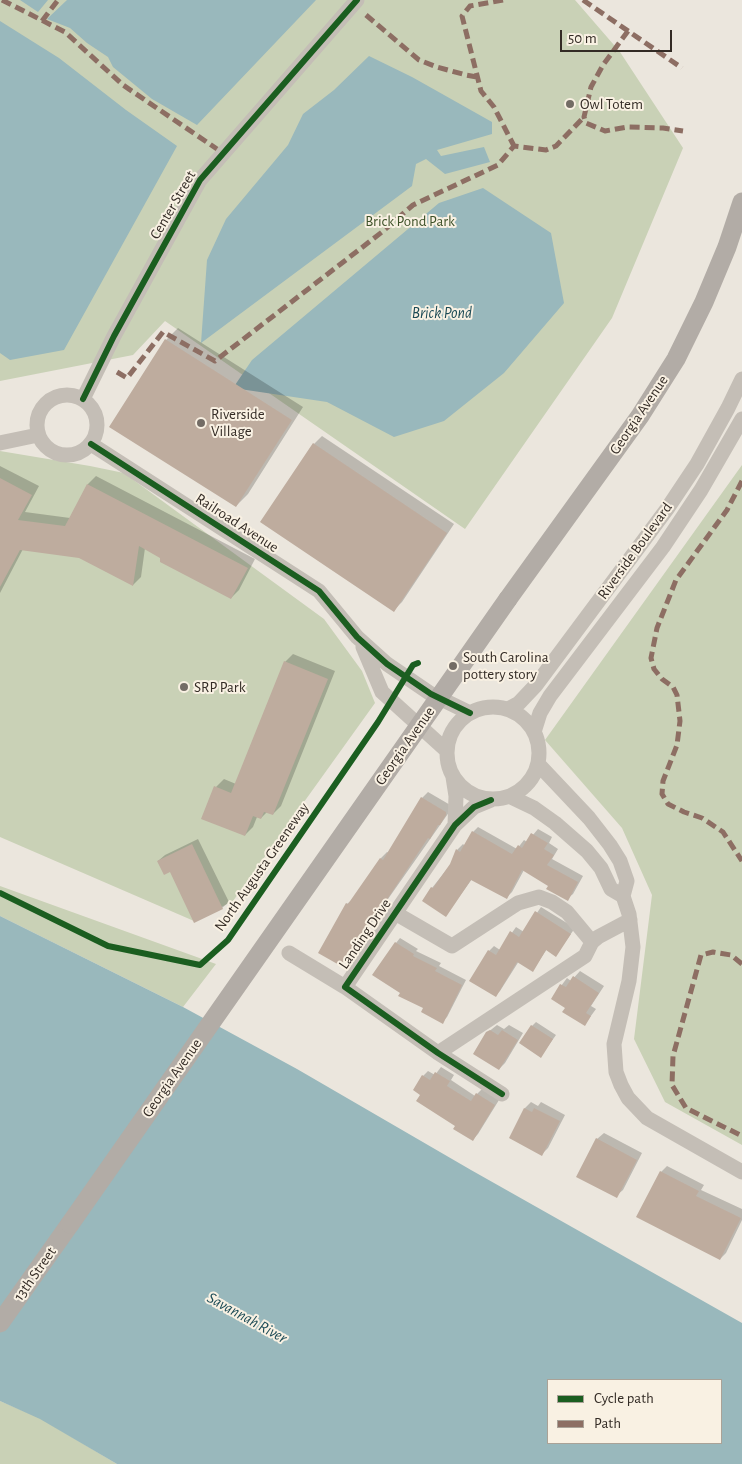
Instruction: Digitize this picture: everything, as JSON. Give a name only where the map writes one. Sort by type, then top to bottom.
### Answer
[{"type":"main road","name":"Georgia Avenue","points":[[70,1224],[508,599],[640,416],[676,359],[704,302],[727,247],[742,202]]},
{"type":"main road","name":"13th Street","points":[[0,1323],[70,1224]]},
{"type":"street","name":"Center Street","points":[[83,399],[114,336],[200,180],[357,0]]},
{"type":"street","name":"Riverside Boulevard","points":[[508,709],[519,703],[536,685],[668,509],[697,464],[728,408],[742,378]]},
{"type":"street","points":[[74,395],[83,399],[91,406],[97,420],[96,435],[84,451],[64,456],[54,453],[38,439],[37,419],[40,410],[46,402],[54,397],[74,395]]},
{"type":"street","name":"Riverside Boulevard","points":[[534,732],[540,713],[550,696],[663,547],[701,490],[742,419]]},
{"type":"street","points":[[0,443],[38,435]]},
{"type":"street","name":"Railroad Avenue","points":[[91,444],[319,591],[357,637],[387,664],[431,694],[470,713]]},
{"type":"street","name":"Railroad Avenue","points":[[357,637],[367,655],[382,692],[446,750]]},
{"type":"street","points":[[489,707],[508,709],[517,713],[530,724],[539,742],[539,765],[532,780],[519,792],[511,796],[491,800],[480,798],[470,794],[460,786],[453,776],[448,765],[446,750],[449,738],[461,718],[470,713],[489,707]]},
{"type":"street","points":[[539,765],[589,818],[610,845],[620,861],[627,881],[623,896],[630,920],[633,947],[632,964],[614,1044],[616,1072],[621,1085],[628,1098],[647,1118],[742,1172]]},
{"type":"street","points":[[453,776],[456,796],[454,825]]},
{"type":"street","points":[[511,796],[534,808],[582,846],[601,868],[611,889],[623,896]]},
{"type":"street","name":"Landing Drive","points":[[345,987],[454,825],[474,807],[491,800]]},
{"type":"street","name":"Landing Drive","points":[[395,912],[452,946],[518,904],[539,897],[552,902],[567,912],[592,942]]},
{"type":"street","points":[[438,1053],[585,956],[592,942],[630,920]]},
{"type":"street","name":"Landing Drive","points":[[289,952],[345,987],[438,1053],[502,1094]]},
{"type":"green space","name":"Brick Pond Park","points":[[0,0],[575,0],[620,52],[683,148],[612,318],[465,529],[165,321],[133,355],[0,381]]},
{"type":"green space","name":"SRP Park","points":[[0,451],[124,473],[324,619],[362,671],[375,703],[233,901],[194,921],[0,837]]},
{"type":"green space","points":[[742,465],[742,1145],[665,1102],[634,1039],[652,895],[622,828],[545,740]]},
{"type":"green space","points":[[0,886],[216,964],[183,1007],[0,916]]},
{"type":"green space","points":[[0,1401],[40,1418],[117,1464],[0,1464]]},
{"type":"water","points":[[20,0],[48,0],[38,12]]},
{"type":"water","points":[[67,0],[316,0],[197,125],[152,99],[113,67],[108,57],[87,43],[70,28],[47,19]]},
{"type":"water","points":[[0,21],[59,58],[126,110],[177,146],[64,350],[10,360],[0,353]]},
{"type":"water","points":[[369,56],[412,77],[492,122],[492,134],[437,150],[441,156],[484,147],[490,162],[445,174],[426,159],[416,164],[412,186],[201,343],[207,260],[226,219],[288,145],[303,114],[334,90]]},
{"type":"water","name":"Brick Pond","points":[[483,188],[551,233],[564,303],[504,373],[444,421],[394,437],[327,402],[233,388],[252,360],[439,203]]},
{"type":"water","name":"Savannah River","points":[[0,916],[183,1007],[297,1069],[742,1323],[742,1464],[117,1464],[40,1419],[0,1401]]},
{"type":"building","name":"Riverside Village","points":[[165,339],[292,420],[236,507],[109,427]]},
{"type":"building","points":[[313,443],[447,533],[394,612],[260,522]]},
{"type":"building","points":[[0,478],[32,495],[18,520],[65,526],[87,484],[248,568],[231,599],[160,562],[160,558],[139,546],[133,586],[79,558],[20,550],[0,587]]},
{"type":"building","points":[[284,661],[328,679],[273,815],[264,812],[261,819],[253,816],[245,836],[201,819],[214,786],[231,793]]},
{"type":"building","points":[[421,797],[446,812],[446,815],[430,839],[428,838],[382,907],[380,906],[366,930],[364,929],[341,966],[318,953],[346,903],[348,904],[380,858],[383,860]]},
{"type":"building","points":[[472,831],[512,854],[518,845],[522,848],[531,833],[548,843],[544,849],[554,855],[547,865],[578,882],[568,901],[546,889],[548,886],[522,870],[507,899],[471,880],[446,917],[422,901],[450,864],[456,849],[460,852]]},
{"type":"building","points":[[192,844],[223,909],[194,923],[170,872],[164,875],[157,861]]},
{"type":"building","points":[[535,911],[571,934],[556,957],[546,950],[533,972],[517,962],[496,997],[469,981],[488,950],[496,955],[510,931],[519,937]]},
{"type":"building","points":[[395,942],[414,954],[413,956],[437,968],[435,971],[462,985],[443,1024],[421,1012],[423,1008],[398,996],[400,993],[372,975]]},
{"type":"building","points":[[573,976],[599,993],[586,1013],[591,1016],[585,1026],[562,1012],[565,1008],[551,999],[560,984],[566,987]]},
{"type":"building","points":[[531,1025],[553,1039],[541,1058],[519,1043]]},
{"type":"building","points":[[490,1030],[498,1035],[502,1030],[518,1040],[499,1070],[473,1054],[486,1032]]},
{"type":"building","points":[[435,1072],[450,1081],[447,1086],[471,1101],[476,1093],[495,1105],[473,1141],[453,1129],[455,1126],[416,1101],[420,1095],[413,1090],[422,1075],[430,1080]]},
{"type":"building","points":[[524,1108],[532,1112],[534,1108],[560,1121],[542,1156],[509,1138]]},
{"type":"building","points":[[596,1138],[637,1160],[617,1198],[576,1177]]},
{"type":"building","points":[[660,1171],[699,1191],[696,1196],[741,1218],[720,1260],[636,1217]]},
{"type":"marked path","points":[[2,0],[65,32],[123,85],[217,149]]},
{"type":"marked path","points":[[42,21],[58,0]]},
{"type":"marked path","points":[[503,0],[470,6],[462,16],[481,91],[494,107],[514,146]]},
{"type":"marked path","points":[[583,0],[682,68]]},
{"type":"marked path","points":[[366,15],[419,60],[437,67],[477,77]]},
{"type":"marked path","points":[[628,31],[603,65],[591,87],[584,117],[586,123],[605,131],[627,127],[663,128],[683,131]]},
{"type":"marked path","points":[[117,372],[127,378],[163,332],[215,361],[382,232],[413,205],[498,165],[514,146],[546,150],[556,146],[584,117]]},
{"type":"marked path","points":[[742,481],[727,510],[676,580],[657,628],[651,658],[654,669],[662,679],[673,687],[677,695],[680,721],[677,745],[663,781],[662,794],[668,804],[702,818],[723,832],[742,861]]},
{"type":"marked path","points":[[742,964],[731,955],[713,952],[701,955],[673,1056],[672,1085],[686,1108],[742,1136]]},
{"type":"cycle path","points":[[83,399],[114,336],[200,180],[357,0]]},
{"type":"cycle path","points":[[91,444],[319,591],[357,637],[387,664],[431,694],[470,713]]},
{"type":"cycle path","name":"North Augusta Greeneway","points":[[0,893],[108,946],[200,965],[228,940],[378,722],[413,665],[418,663]]},
{"type":"cycle path","points":[[491,800],[474,807],[455,825],[345,987],[438,1053],[502,1094]]},
{"type":"place","name":"Owl Totem","points":[[570,104]]},
{"type":"place","name":"Riverside Village","points":[[201,423]]},
{"type":"place","name":"South Carolina pottery story","points":[[453,666]]},
{"type":"place","name":"SRP Park","points":[[184,687]]}]
